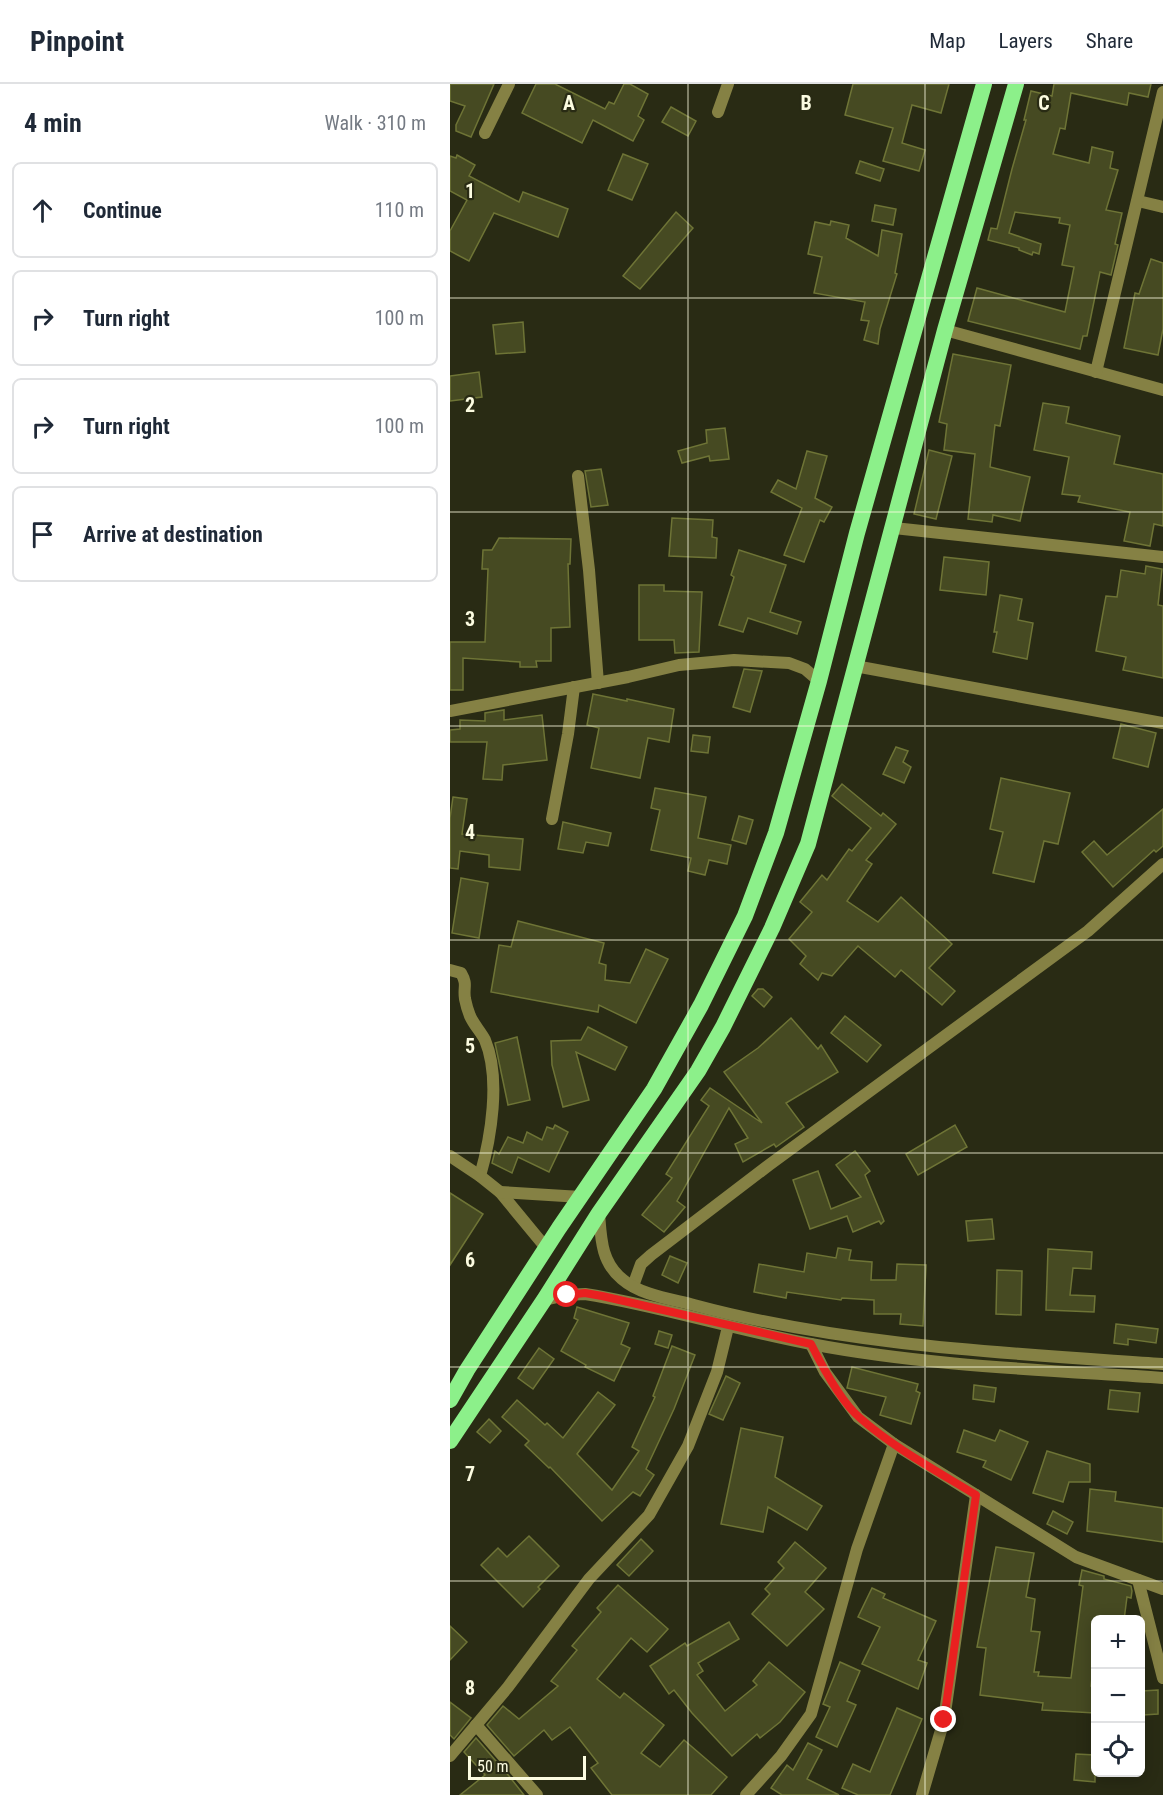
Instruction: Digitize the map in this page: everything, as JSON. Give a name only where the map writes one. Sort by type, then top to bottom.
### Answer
[{"type":"highway","points":[[451,1398],[467,1370],[654,1089],[701,1005],[745,916],[776,833],[819,681],[857,533],[984,84]]},
{"type":"highway","points":[[450,1441],[599,1213],[698,1071],[772,928],[808,844],[945,330],[1016,84]]},
{"type":"highway","points":[[927,288],[955,296]]},
{"type":"street","points":[[484,133],[509,84]]},
{"type":"street","points":[[718,112],[728,84]]},
{"type":"street","points":[[1096,372],[1163,92]]},
{"type":"street","points":[[1138,201],[1163,207]]},
{"type":"street","points":[[945,330],[1163,390]]},
{"type":"street","points":[[578,476],[589,570],[598,683]]},
{"type":"street","points":[[894,528],[1163,557]]},
{"type":"street","points":[[450,711],[679,665],[734,660],[789,663],[806,669],[819,681]]},
{"type":"street","points":[[855,666],[1163,723]]},
{"type":"street","points":[[552,819],[568,734],[574,687]]},
{"type":"street","points":[[633,1286],[641,1264],[651,1255],[779,1158],[1088,932],[1163,864]]},
{"type":"street","points":[[450,970],[461,973],[466,982],[464,997],[471,1017],[484,1040],[491,1062],[492,1118],[489,1143],[480,1176]]},
{"type":"street","points":[[450,1156],[500,1192],[547,1249]]},
{"type":"street","points":[[500,1192],[581,1197]]},
{"type":"street","points":[[599,1213],[603,1252],[611,1269],[623,1281],[644,1291],[734,1316],[870,1340],[942,1348],[1163,1364]]},
{"type":"street","points":[[544,1300],[585,1293],[728,1327],[811,1344],[894,1357],[1163,1378]]},
{"type":"street","points":[[450,1756],[516,1678],[589,1579],[649,1515],[688,1446],[717,1372],[728,1327]]},
{"type":"street","points":[[811,1344],[825,1372],[858,1417],[894,1444],[1076,1557],[1163,1589]]},
{"type":"street","points":[[746,1795],[781,1756],[811,1714],[857,1549],[894,1444]]},
{"type":"street","points":[[922,1795],[944,1720],[976,1495]]},
{"type":"street","points":[[1138,1580],[1163,1678]]},
{"type":"street","points":[[476,1725],[537,1795]]},
{"type":"building","points":[[450,84],[494,84],[471,137],[456,131],[456,125],[465,106],[450,101]]},
{"type":"building","points":[[536,84],[555,84],[605,109],[609,102],[614,104],[624,84],[630,84],[648,94],[638,116],[644,120],[633,141],[593,120],[582,143],[522,113]]},
{"type":"building","points":[[853,84],[949,84],[941,113],[912,105],[902,143],[925,150],[919,171],[883,161],[893,128],[845,115]]},
{"type":"building","points":[[1054,84],[1151,84],[1148,97],[1129,93],[1127,105],[1071,93],[1065,129],[1060,128],[1053,154],[1089,163],[1092,147],[1113,152],[1110,168],[1118,170],[1106,210],[1122,213],[1115,244],[1118,245],[1111,275],[1100,272],[1087,336],[1083,336],[1080,349],[968,321],[977,288],[1065,312],[1074,267],[1062,265],[1070,225],[1059,223],[1060,218],[1015,212],[1009,233],[1041,244],[1039,254],[1033,252],[1032,255],[1019,248],[988,240],[991,228],[997,229],[1026,120],[1024,120],[1031,91],[1052,96]]},
{"type":"building","points":[[671,107],[696,121],[688,136],[662,122]]},
{"type":"building","points":[[623,154],[648,164],[632,200],[608,190]]},
{"type":"building","points":[[457,155],[475,165],[469,176],[519,202],[523,192],[568,209],[558,237],[494,213],[469,261],[450,251],[450,231],[467,200],[450,191],[450,156],[456,158]]},
{"type":"building","points":[[860,161],[884,169],[880,181],[856,173]]},
{"type":"building","points":[[875,205],[896,209],[893,225],[872,221]]},
{"type":"building","points":[[676,212],[693,228],[640,289],[623,276]]},
{"type":"building","points":[[831,221],[849,225],[846,238],[878,256],[882,230],[902,234],[895,273],[897,274],[880,329],[878,344],[864,340],[869,321],[861,320],[865,302],[814,293],[822,257],[808,254],[815,222],[830,225]]},
{"type":"building","points":[[1151,259],[1163,263],[1163,329],[1158,355],[1124,348],[1135,293],[1139,294]]},
{"type":"building","points":[[523,322],[525,352],[496,354],[493,325]]},
{"type":"building","points":[[953,354],[1011,365],[1000,426],[995,425],[990,467],[1030,477],[1020,521],[993,515],[992,522],[968,519],[975,454],[944,450],[947,424],[939,422]]},
{"type":"building","points":[[479,372],[482,397],[450,401],[450,376]]},
{"type":"building","points":[[1043,403],[1069,407],[1066,423],[1120,436],[1114,464],[1163,474],[1163,526],[1154,524],[1150,546],[1124,541],[1130,512],[1078,502],[1080,496],[1062,494],[1069,457],[1034,450]]},
{"type":"building","points":[[725,428],[729,459],[710,461],[709,456],[682,463],[678,451],[707,443],[706,430]]},
{"type":"building","points":[[929,450],[952,456],[936,519],[914,514]]},
{"type":"building","points":[[807,451],[827,456],[815,498],[832,507],[824,522],[820,520],[804,562],[784,555],[802,508],[771,492],[778,480],[796,489]]},
{"type":"building","points":[[601,469],[608,505],[591,507],[585,471]]},
{"type":"building","points":[[672,518],[713,520],[712,537],[717,538],[716,558],[669,556]]},
{"type":"building","points":[[499,538],[571,539],[570,564],[568,564],[570,627],[551,628],[551,661],[536,661],[537,667],[520,667],[520,662],[463,658],[463,690],[450,690],[450,642],[485,642],[488,569],[482,569],[483,550],[492,550]]},
{"type":"building","points":[[739,550],[786,565],[770,612],[801,622],[797,634],[748,618],[743,632],[719,625],[734,577],[731,575]]},
{"type":"building","points":[[944,557],[989,562],[986,595],[940,590]]},
{"type":"building","points":[[1146,566],[1162,569],[1158,605],[1163,606],[1163,678],[1123,670],[1126,657],[1096,651],[1106,596],[1117,597],[1121,570],[1145,574]]},
{"type":"building","points":[[639,585],[664,585],[664,591],[702,592],[699,652],[675,653],[674,640],[639,640]]},
{"type":"building","points":[[1000,595],[1022,599],[1018,620],[1033,623],[1027,659],[993,652]]},
{"type":"building","points":[[744,669],[762,671],[750,712],[733,707]]},
{"type":"building","points":[[593,694],[674,709],[669,742],[648,738],[640,778],[591,768],[599,728],[587,725]]},
{"type":"building","points":[[504,710],[504,720],[542,715],[547,760],[503,765],[502,780],[483,779],[487,742],[450,742],[450,730],[460,729],[460,720],[485,721],[485,713]]},
{"type":"building","points":[[1121,724],[1156,733],[1148,767],[1113,758]]},
{"type":"building","points":[[693,735],[710,737],[708,753],[691,751]]},
{"type":"building","points":[[896,747],[908,751],[903,762],[911,767],[904,783],[883,774]]},
{"type":"building","points":[[1001,778],[1070,793],[1058,844],[1044,841],[1034,882],[993,873],[1003,832],[990,829]]},
{"type":"building","points":[[842,784],[881,816],[883,813],[896,824],[866,860],[872,864],[847,901],[878,922],[901,897],[952,944],[929,968],[955,991],[942,1005],[901,970],[895,977],[858,946],[832,976],[822,973],[818,980],[800,964],[806,956],[789,939],[812,912],[800,902],[822,875],[827,880],[849,849],[852,851],[871,828],[832,796]]},
{"type":"building","points":[[655,788],[706,797],[698,838],[731,845],[727,864],[709,860],[705,875],[688,871],[691,858],[651,850],[660,810],[651,808]]},
{"type":"building","points":[[453,797],[467,799],[462,834],[523,839],[520,870],[489,867],[489,855],[460,851],[458,869],[450,868],[450,818]]},
{"type":"building","points":[[1163,809],[1163,846],[1156,852],[1154,850],[1113,887],[1082,852],[1094,841],[1107,855]]},
{"type":"building","points":[[739,816],[753,820],[746,844],[732,840]]},
{"type":"building","points":[[563,822],[611,833],[608,846],[586,842],[583,853],[558,849]]},
{"type":"building","points":[[461,878],[488,883],[479,938],[452,933]]},
{"type":"building","points":[[518,921],[604,943],[599,963],[606,965],[605,980],[630,983],[646,949],[668,959],[636,1023],[599,1005],[598,1012],[491,992],[499,945],[511,947]]},
{"type":"building","points":[[758,989],[763,989],[772,997],[764,1007],[752,996]]},
{"type":"building","points":[[845,1016],[881,1045],[867,1062],[831,1033]]},
{"type":"building","points":[[791,1018],[818,1049],[821,1045],[838,1072],[786,1103],[804,1127],[776,1147],[774,1144],[743,1162],[735,1144],[748,1138],[729,1108],[677,1201],[685,1207],[664,1232],[642,1215],[672,1178],[666,1174],[709,1106],[701,1100],[710,1088],[762,1123],[724,1072],[758,1048]]},
{"type":"building","points":[[588,1027],[627,1047],[615,1070],[576,1052],[589,1100],[563,1107],[552,1065],[551,1041],[581,1040]]},
{"type":"building","points":[[517,1037],[530,1100],[508,1105],[495,1043]]},
{"type":"building","points":[[555,1125],[568,1132],[549,1172],[518,1157],[512,1173],[492,1163],[495,1151],[499,1154],[508,1137],[523,1143],[527,1132],[542,1140],[547,1127],[553,1129]]},
{"type":"building","points":[[955,1125],[967,1147],[918,1175],[906,1154]]},
{"type":"building","points":[[855,1151],[870,1171],[865,1175],[884,1221],[881,1224],[879,1221],[853,1232],[847,1216],[810,1229],[793,1180],[818,1171],[831,1209],[861,1197],[836,1165]]},
{"type":"building","points":[[450,1193],[483,1214],[450,1265]]},
{"type":"building","points":[[992,1219],[994,1239],[968,1241],[966,1221]]},
{"type":"building","points":[[838,1248],[851,1250],[849,1260],[872,1262],[871,1280],[896,1280],[897,1264],[926,1265],[923,1326],[900,1324],[901,1314],[874,1314],[874,1300],[842,1298],[841,1300],[787,1292],[786,1298],[754,1292],[759,1264],[804,1272],[807,1253],[836,1258]]},
{"type":"building","points":[[1048,1249],[1092,1252],[1091,1269],[1073,1268],[1070,1295],[1095,1296],[1094,1312],[1046,1310]]},
{"type":"building","points":[[670,1256],[687,1263],[678,1283],[662,1275]]},
{"type":"building","points":[[997,1270],[1022,1271],[1021,1315],[996,1314]]},
{"type":"building","points":[[577,1307],[629,1323],[621,1344],[630,1348],[614,1381],[585,1367],[586,1365],[561,1351],[578,1320],[574,1318]]},
{"type":"building","points":[[1116,1324],[1158,1329],[1156,1343],[1128,1339],[1128,1345],[1114,1343]]},
{"type":"building","points":[[659,1331],[672,1335],[668,1348],[655,1344]]},
{"type":"building","points":[[672,1346],[695,1355],[674,1409],[646,1469],[654,1475],[640,1496],[633,1492],[602,1521],[550,1467],[525,1445],[529,1441],[502,1417],[517,1400],[563,1438],[598,1392],[615,1405],[577,1454],[612,1490],[639,1451],[632,1447],[655,1397],[653,1396]]},
{"type":"building","points":[[539,1348],[554,1359],[533,1389],[518,1378]]},
{"type":"building","points":[[852,1367],[918,1384],[916,1391],[920,1393],[911,1424],[880,1415],[886,1397],[847,1388]]},
{"type":"building","points":[[726,1376],[740,1383],[723,1420],[709,1414]]},
{"type":"building","points":[[974,1385],[996,1388],[994,1402],[973,1399]]},
{"type":"building","points":[[1110,1390],[1140,1393],[1138,1412],[1108,1409]]},
{"type":"building","points":[[489,1419],[501,1431],[490,1443],[477,1432]]},
{"type":"building","points":[[741,1428],[783,1437],[775,1477],[822,1506],[807,1530],[768,1507],[763,1532],[721,1524]]},
{"type":"building","points":[[964,1430],[995,1441],[1000,1430],[1028,1442],[1011,1480],[983,1467],[986,1461],[957,1452]]},
{"type":"building","points":[[1047,1451],[1090,1464],[1090,1482],[1069,1482],[1063,1502],[1033,1493]]},
{"type":"building","points":[[1090,1489],[1116,1492],[1115,1501],[1163,1508],[1163,1542],[1087,1531]]},
{"type":"building","points":[[1053,1511],[1073,1522],[1067,1534],[1047,1524]]},
{"type":"building","points":[[529,1536],[559,1566],[538,1587],[540,1589],[523,1607],[481,1565],[498,1548],[507,1557]]},
{"type":"building","points":[[641,1539],[653,1551],[629,1576],[617,1565]]},
{"type":"building","points":[[795,1542],[826,1568],[805,1592],[824,1609],[787,1646],[752,1614],[770,1594],[765,1589],[784,1568],[778,1562]]},
{"type":"building","points":[[996,1547],[1034,1553],[1026,1597],[1035,1599],[1031,1631],[1040,1632],[1034,1672],[1039,1672],[1038,1676],[1071,1678],[1083,1586],[1079,1585],[1082,1570],[1131,1586],[1131,1598],[1127,1597],[1125,1615],[1091,1615],[1091,1713],[1042,1710],[1043,1703],[980,1695],[986,1648],[977,1647]]},
{"type":"building","points":[[618,1585],[668,1629],[647,1652],[631,1638],[597,1679],[620,1698],[624,1693],[664,1725],[641,1753],[660,1767],[684,1740],[727,1777],[711,1795],[612,1795],[591,1768],[598,1763],[570,1727],[552,1740],[544,1730],[514,1756],[487,1725],[503,1706],[519,1719],[558,1686],[551,1681],[577,1650],[572,1646],[601,1612],[597,1608]]},
{"type":"building","points":[[872,1588],[885,1594],[883,1598],[936,1621],[918,1660],[927,1663],[918,1689],[862,1664],[880,1627],[858,1617]]},
{"type":"building","points":[[729,1622],[739,1639],[698,1663],[703,1671],[697,1675],[725,1711],[757,1685],[753,1681],[769,1662],[805,1692],[780,1722],[760,1738],[757,1734],[732,1756],[674,1690],[669,1694],[650,1666],[685,1643],[687,1646]]},
{"type":"building","points":[[450,1626],[467,1642],[450,1660]]},
{"type":"building","points":[[840,1662],[860,1671],[847,1701],[856,1705],[837,1747],[816,1737],[830,1707],[823,1704]]},
{"type":"building","points":[[1158,1690],[1158,1714],[1145,1715],[1145,1691]]},
{"type":"building","points":[[450,1702],[471,1718],[454,1739],[450,1735]]},
{"type":"building","points":[[897,1708],[922,1719],[890,1795],[858,1795],[842,1788],[853,1764],[870,1772]]},
{"type":"building","points":[[476,1738],[524,1795],[460,1795],[485,1775],[464,1752]]},
{"type":"building","points":[[808,1743],[822,1750],[807,1779],[839,1795],[782,1795],[771,1788],[787,1765],[793,1770]]},
{"type":"building","points":[[1076,1754],[1091,1755],[1091,1777],[1095,1777],[1095,1782],[1074,1780]]},
{"type":"route","points":[[567,1295],[585,1293],[602,1296],[728,1327],[811,1344],[825,1372],[858,1417],[894,1444],[976,1495],[944,1720]]}]
